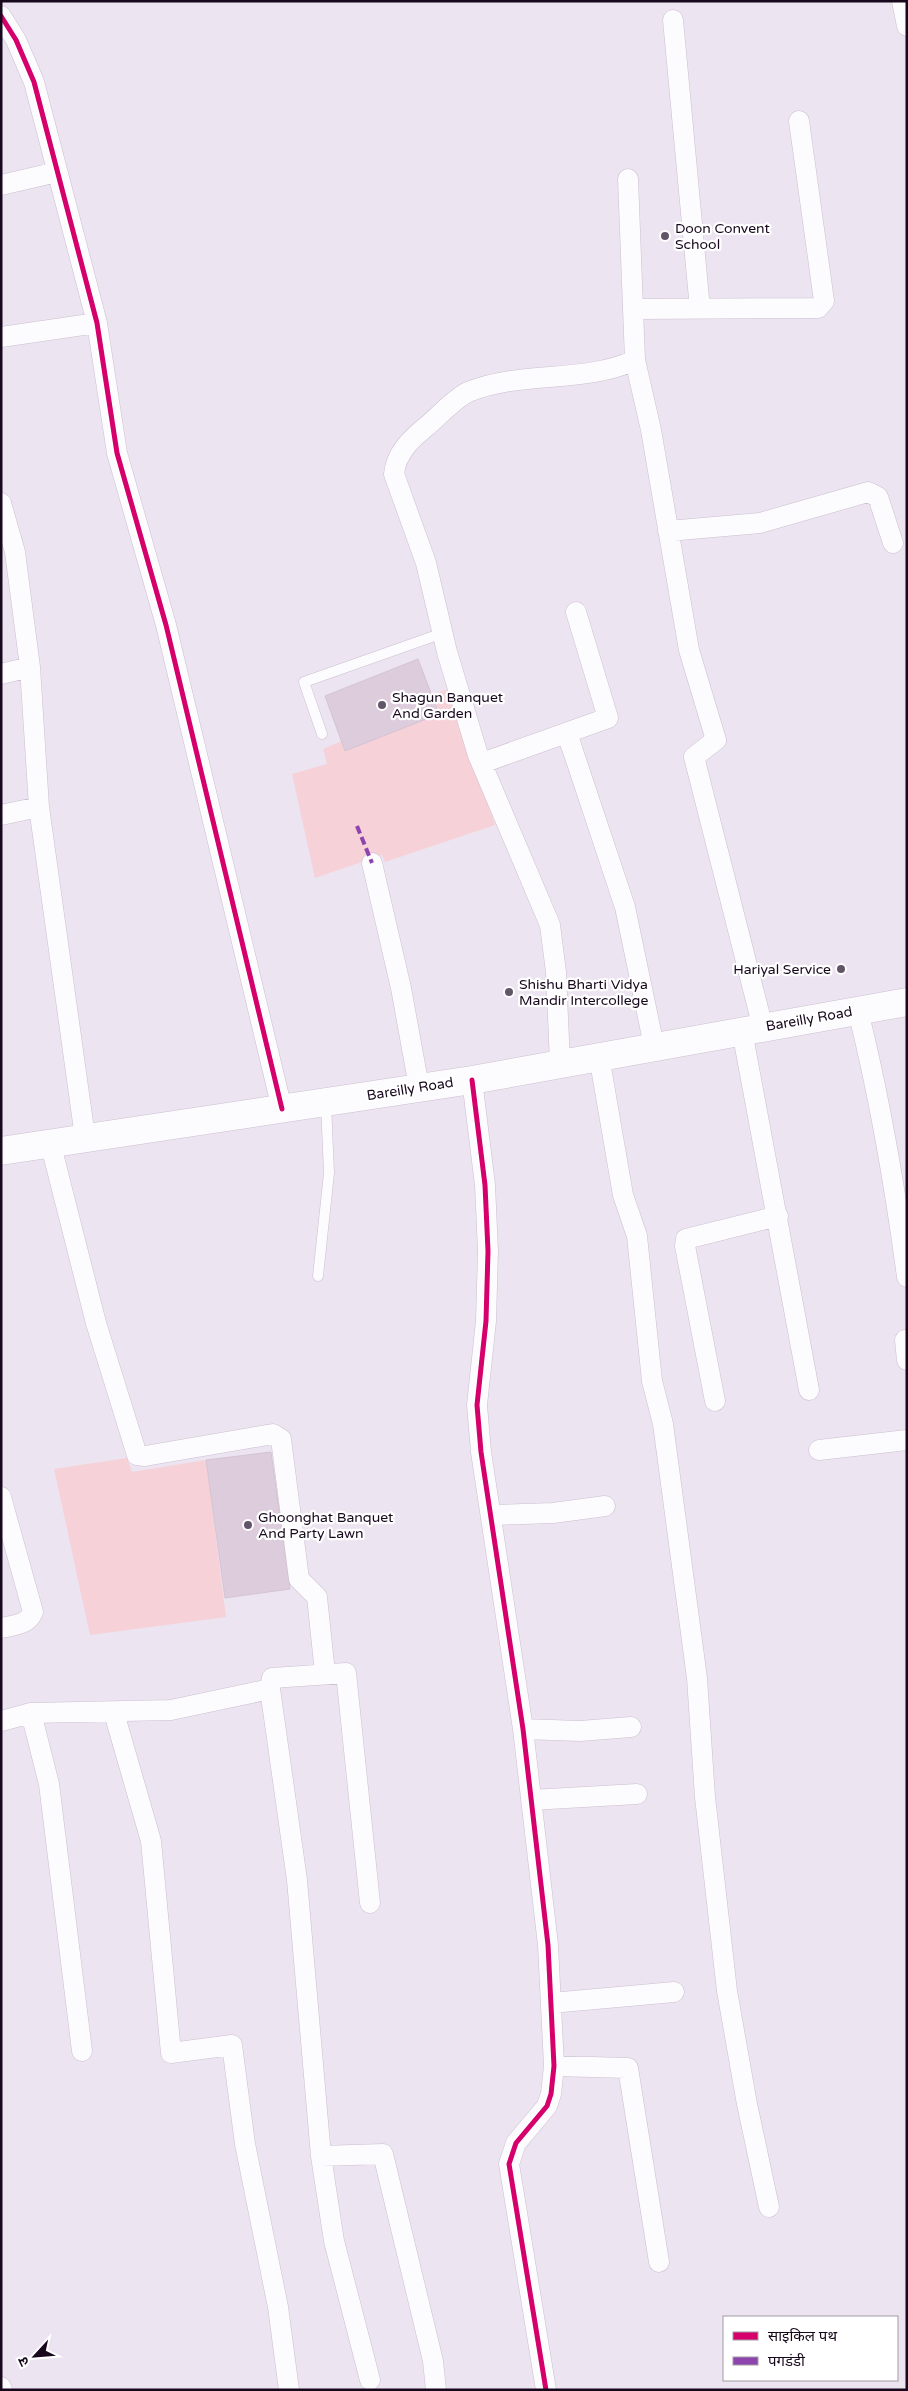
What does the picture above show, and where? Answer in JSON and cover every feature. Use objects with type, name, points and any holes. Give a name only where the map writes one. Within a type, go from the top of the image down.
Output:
[{"type":"highway","name":"Bareilly Road","points":[[1,1151],[50,1142],[472,1080],[907,1002]]},
{"type":"street","points":[[902,1],[907,26]]},
{"type":"street","points":[[1,16],[16,40],[34,82],[97,323],[117,453],[166,625],[282,1109]]},
{"type":"street","points":[[673,20],[700,309]]},
{"type":"street","points":[[634,309],[818,308],[822,306],[824,301],[799,121]]},
{"type":"street","points":[[1,185],[57,172]]},
{"type":"street","points":[[628,179],[635,360],[651,430],[689,650],[716,740],[694,758],[753,1030],[778,1216],[809,1390]]},
{"type":"street","points":[[1,337],[97,323]]},
{"type":"street","points":[[560,1063],[556,972],[550,925],[482,763],[443,632],[426,564],[394,474],[395,462],[400,453],[418,433],[467,393],[495,384],[617,369],[635,360]]},
{"type":"street","points":[[668,530],[760,523],[868,492],[878,498],[893,543]]},
{"type":"street","points":[[1,503],[15,552],[30,667],[39,806],[84,1137]]},
{"type":"street","points":[[482,763],[608,718],[576,612]]},
{"type":"street","points":[[1,674],[30,667]]},
{"type":"street","points":[[566,733],[625,907],[654,1046]]},
{"type":"street","points":[[1,815],[39,806]]},
{"type":"street","points":[[372,863],[401,988],[419,1087]]},
{"type":"street","points":[[858,1011],[877,1087],[896,1194],[907,1277]]},
{"type":"street","points":[[599,1056],[623,1195],[637,1236],[652,1381],[663,1424],[697,1678],[705,1797],[727,1991],[747,2104],[769,2207]]},
{"type":"street","points":[[472,1080],[484,1184],[488,1251],[486,1321],[477,1405],[480,1452],[523,1729],[548,1945],[554,2066],[551,2094],[547,2106],[516,2143],[510,2164],[546,2390]]},
{"type":"street","points":[[50,1142],[96,1323],[137,1455],[145,1456],[274,1434],[281,1439],[299,1579],[317,1597],[326,1673]]},
{"type":"street","points":[[715,1402],[685,1246],[686,1239],[778,1216]]},
{"type":"street","points":[[819,1450],[907,1440]]},
{"type":"street","points":[[1,1496],[4,1518],[33,1612],[30,1619],[26,1622],[1,1628]]},
{"type":"street","points":[[491,1515],[553,1513],[605,1506]]},
{"type":"street","points":[[370,1903],[348,1677],[346,1673],[342,1672],[272,1678],[270,1689],[297,1880],[321,2156],[334,2241],[370,2380]]},
{"type":"street","points":[[1,1721],[32,1713],[114,1713],[171,1710],[270,1689]]},
{"type":"street","points":[[32,1713],[48,1784],[82,2051]]},
{"type":"street","points":[[114,1713],[151,1841],[171,2054],[232,2045],[244,2144],[278,2307],[289,2390]]},
{"type":"street","points":[[523,1729],[580,1731],[631,1727]]},
{"type":"street","points":[[531,1800],[636,1794]]},
{"type":"street","points":[[551,2003],[674,1992]]},
{"type":"street","points":[[554,2066],[628,2068],[659,2262]]},
{"type":"street","points":[[321,2156],[383,2154],[432,2361],[436,2390]]},
{"type":"lane","points":[[322,734],[304,682],[443,632]]},
{"type":"lane","points":[[318,1276],[329,1173],[326,1102]]},
{"type":"shaded area","points":[[449,689],[495,825],[385,862],[382,855],[315,878],[292,774],[327,764],[323,749],[342,741],[345,750],[439,713],[432,694]]},
{"type":"shaded area","points":[[127,1458],[132,1472],[206,1460],[226,1617],[90,1635],[54,1469]]},
{"type":"building","name":"Shagun Banquet And Garden","points":[[418,659],[439,714],[345,751],[325,696]]},
{"type":"building","name":"Ghoonghat Banquet And Party Lawn","points":[[271,1452],[290,1589],[225,1598],[206,1460]]},
{"type":"marked path","points":[[357,826],[372,863]]},
{"type":"cycle path","points":[[1,16],[16,40],[34,82],[97,323],[117,453],[166,625],[282,1109]]},
{"type":"cycle path","points":[[472,1080],[485,1185],[488,1251],[486,1321],[477,1405],[481,1452],[523,1729],[548,1945],[554,2066],[551,2094],[547,2106],[516,2143],[509,2164],[546,2390]]},
{"type":"place","name":"Doon Convent School","points":[[665,236]]},
{"type":"place","name":"Shagun Banquet And Garden","points":[[382,705]]},
{"type":"place","name":"Hariyal Service","points":[[841,969]]},
{"type":"place","name":"Shishu Bharti Vidya Mandir Intercollege","points":[[509,992]]},
{"type":"place","name":"Ghoonghat Banquet And Party Lawn","points":[[248,1525]]}]
